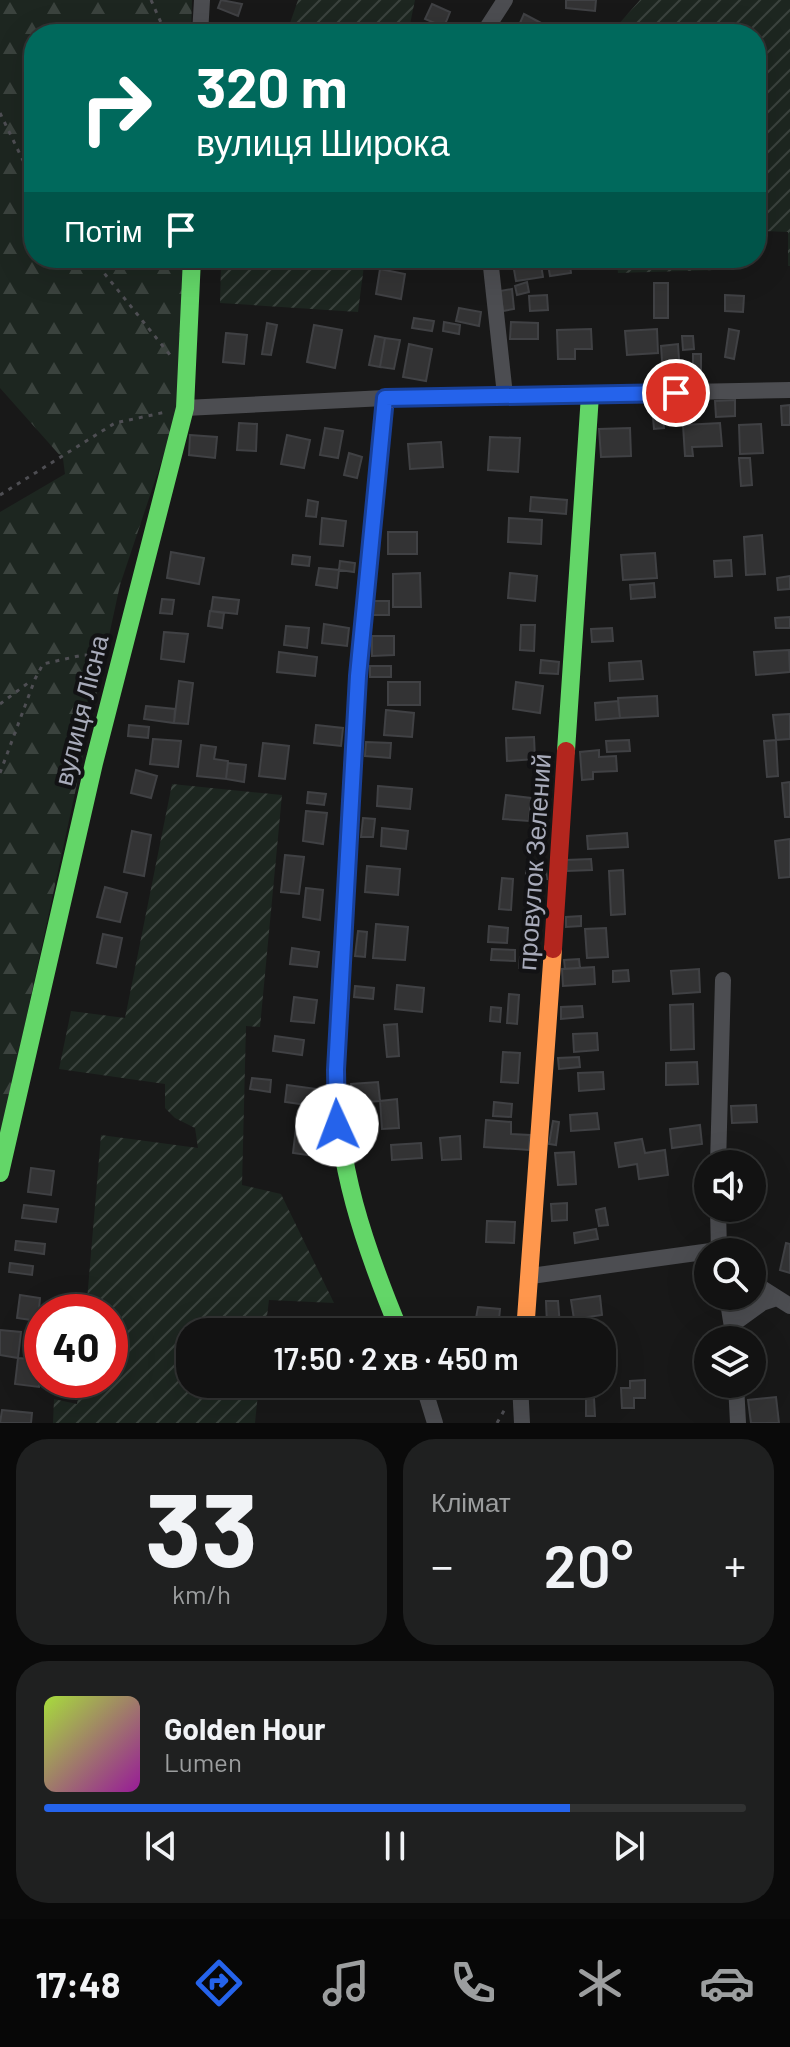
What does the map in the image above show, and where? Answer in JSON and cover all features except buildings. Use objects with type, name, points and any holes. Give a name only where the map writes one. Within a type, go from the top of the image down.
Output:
[{"type":"street","points":[[201,24],[202,0]]},
{"type":"street","points":[[489,24],[505,0]]},
{"type":"street","name":"вулиця Лісна","points":[[0,1173],[120,657],[185,408],[192,268]]},
{"type":"street","points":[[491,268],[505,395]]},
{"type":"street","points":[[185,408],[385,398],[790,390]]},
{"type":"street","name":"провулок Зелений","points":[[526,1318],[590,395]]},
{"type":"street","points":[[385,398],[358,676],[336,1070],[337,1125],[348,1174],[374,1272],[394,1318]]},
{"type":"street","points":[[718,1150],[723,980]]},
{"type":"street","points":[[531,1276],[694,1254]]},
{"type":"street","points":[[766,1291],[784,1302]]},
{"type":"street","points":[[737,1326],[746,1313],[784,1302]]},
{"type":"street","points":[[427,1398],[435,1423]]},
{"type":"street","points":[[521,1398],[522,1423]]},
{"type":"street","points":[[737,1398],[738,1423]]},
{"type":"path","points":[[151,0],[162,24]]},
{"type":"path","points":[[0,113],[24,162]]},
{"type":"path","points":[[100,268],[170,355]]},
{"type":"path","points":[[0,495],[115,423],[185,408]]},
{"type":"path","points":[[0,773],[43,664],[83,655],[120,657]]},
{"type":"path","points":[[0,704],[35,679]]},
{"type":"green space","points":[[0,0],[192,0],[191,24],[24,24],[24,268],[184,268],[180,406],[120,585],[0,1139],[0,512],[65,474],[63,459],[0,388]]},
{"type":"green space","points":[[298,0],[415,0],[410,24],[290,24]]},
{"type":"green space","points":[[640,0],[790,0],[790,266],[788,232],[766,231],[766,24],[619,24]]},
{"type":"green space","points":[[221,268],[364,268],[358,312],[220,303]]},
{"type":"green space","points":[[617,268],[717,268],[717,270],[618,273]]},
{"type":"green space","points":[[172,784],[282,795],[260,1027],[246,1026],[242,1185],[281,1194],[334,1303],[269,1300],[267,1318],[176,1318],[176,1398],[258,1398],[255,1423],[53,1423],[54,1399],[77,1404],[78,1398],[128,1398],[128,1294],[88,1294],[101,1135],[198,1148],[195,1128],[175,1118],[165,1108],[165,1084],[59,1069],[71,1011],[125,1018]]},
{"type":"traffic: fast","points":[[0,1173],[94,763],[185,408],[192,268]]},
{"type":"traffic: fast","points":[[566,751],[590,395]]},
{"type":"traffic: fast","points":[[354,743],[336,1070],[337,1104],[354,1204],[394,1318]]},
{"type":"traffic: slow","points":[[354,743],[385,398]]},
{"type":"traffic: slow","points":[[526,1318],[553,949]]},
{"type":"traffic: jam","points":[[553,949],[566,751]]},
{"type":"route","points":[[337,1125],[336,1070],[358,676],[385,398],[676,393]]}]
